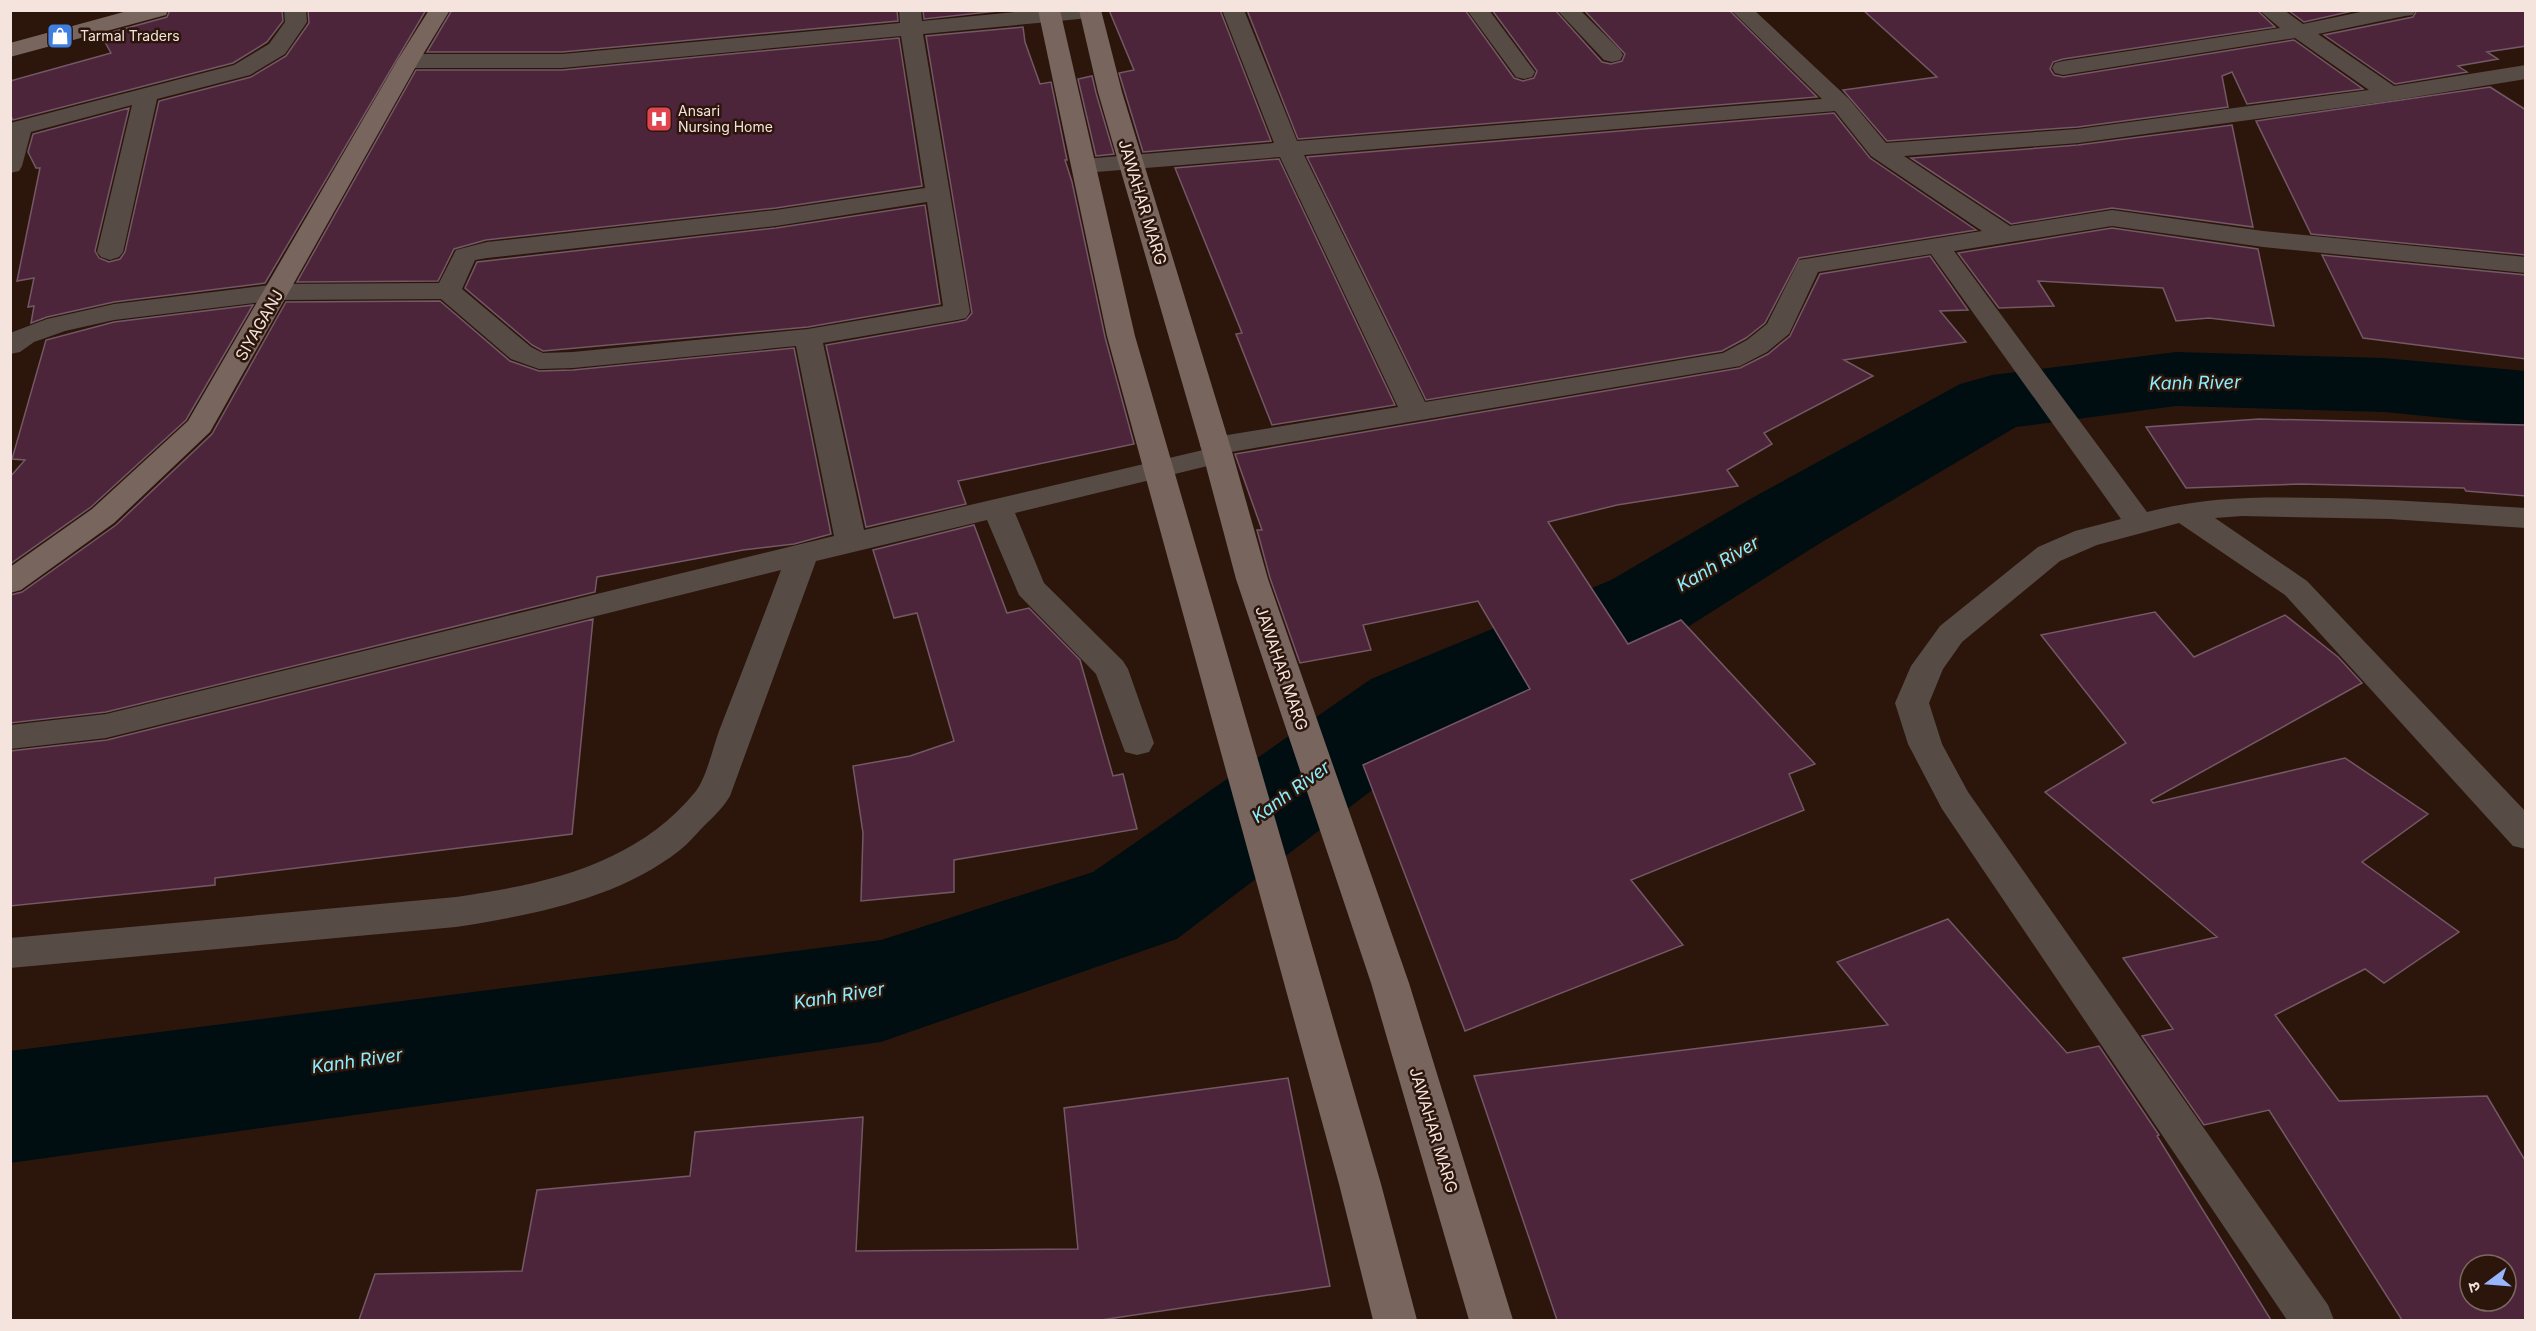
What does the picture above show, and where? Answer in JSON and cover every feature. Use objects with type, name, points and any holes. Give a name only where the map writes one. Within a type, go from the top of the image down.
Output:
[{"type":"main road","points":[[10,50],[158,10]]},
{"type":"main road","name":"SIYAGANJ","points":[[10,583],[103,516],[200,426],[408,61],[440,10]]},
{"type":"main road","name":"JAWAHAR MARG","points":[[1090,11],[1110,92],[1217,451],[1251,579],[1390,982],[1491,1320]]},
{"type":"main road","points":[[1050,13],[1122,336],[1360,1184],[1395,1320]]},
{"type":"street","points":[[10,166],[15,129],[242,70],[277,49],[296,22],[295,10]]},
{"type":"street","points":[[1233,10],[1288,148],[1416,414]]},
{"type":"street","points":[[1477,10],[1524,72]]},
{"type":"street","points":[[1566,10],[1612,55]]},
{"type":"street","points":[[1741,10],[1841,104],[1880,152],[2004,234]]},
{"type":"street","points":[[2269,10],[2390,94]]},
{"type":"street","points":[[2063,68],[2301,31],[2405,10]]},
{"type":"street","points":[[408,61],[562,61],[910,19],[1090,11]]},
{"type":"street","points":[[10,346],[24,336],[57,325],[114,312],[278,292],[448,291],[521,353],[539,361],[573,360],[808,338],[957,312],[910,19]]},
{"type":"street","points":[[1880,152],[2078,136],[2390,94],[2526,72]]},
{"type":"street","points":[[110,252],[146,95]]},
{"type":"street","points":[[1084,166],[1841,104]]},
{"type":"street","points":[[448,291],[465,255],[487,250],[776,218],[938,193]]},
{"type":"street","points":[[10,737],[106,726],[803,554],[1159,469],[1217,451],[1730,360],[1757,346],[1779,328],[1808,266],[2112,218],[2263,239],[2526,265]]},
{"type":"street","points":[[1938,246],[2005,335],[2079,442],[2140,524]]},
{"type":"street","points":[[808,338],[851,543]]},
{"type":"street","points":[[2312,1320],[1954,800],[1925,744],[1912,703],[1928,666],[1951,634],[2049,554],[2086,538],[2184,512],[2241,506],[2312,506],[2526,518]]},
{"type":"street","points":[[998,508],[1030,588],[1111,669],[1137,743]]},
{"type":"street","points":[[2184,512],[2296,588],[2526,836]]},
{"type":"street","points":[[10,953],[456,912],[520,902],[571,888],[628,866],[668,840],[712,796],[803,554]]},
{"type":"building","points":[[170,10],[282,10],[283,21],[267,42],[233,63],[13,120],[10,115],[10,81],[111,53],[101,35],[167,17]]},
{"type":"building","points":[[308,10],[426,10],[265,283],[114,302],[47,317],[31,323],[34,306],[28,307],[34,278],[17,281],[40,168],[36,168],[28,152],[33,134],[129,108],[95,251],[99,258],[109,262],[120,259],[125,252],[159,101],[251,77],[286,56],[309,23]]},
{"type":"building","points":[[452,10],[897,10],[898,21],[562,52],[427,52]]},
{"type":"building","points":[[923,10],[1007,10],[924,19]]},
{"type":"building","points":[[1109,10],[1220,10],[1271,141],[1143,152],[1119,73],[1134,70]]},
{"type":"building","points":[[1247,10],[1465,10],[1514,78],[1523,81],[1534,78],[1537,71],[1492,10],[1555,10],[1602,62],[1611,64],[1622,61],[1625,54],[1584,10],[1729,10],[1817,97],[1298,139]]},
{"type":"building","points":[[1863,10],[2257,10],[2275,27],[2063,59],[2053,62],[2050,69],[2054,75],[2063,77],[2294,40],[2363,89],[2247,104],[2232,72],[2222,76],[2228,107],[2078,127],[1887,141],[1843,90],[1937,77]]},
{"type":"building","points":[[2288,10],[2357,10],[2304,22]]},
{"type":"building","points":[[2417,10],[2526,10],[2526,46],[2487,52],[2498,59],[2458,66],[2467,72],[2395,84],[2324,35],[2413,17]]},
{"type":"building","points":[[1023,27],[1025,42],[1040,84],[1051,82],[1067,160],[1065,160],[1072,182],[1105,337],[1134,444],[958,481],[966,504],[866,527],[826,345],[957,322],[966,320],[972,313],[926,36]]},
{"type":"building","points":[[899,38],[922,186],[776,208],[486,240],[454,249],[438,281],[297,282],[416,70],[562,70]]},
{"type":"building","points":[[1092,76],[1114,154],[1096,156],[1078,79]]},
{"type":"building","points":[[2490,87],[2526,110],[2526,255],[2311,234],[2256,121]]},
{"type":"building","points":[[1834,113],[1870,158],[1976,230],[1799,258],[1765,323],[1746,338],[1722,351],[1426,400],[1307,157]]},
{"type":"building","points":[[2232,125],[2253,227],[2112,208],[2011,224],[1911,158],[2078,145]]},
{"type":"building","points":[[1279,159],[1395,405],[1272,425],[1236,334],[1242,333],[1175,168]]},
{"type":"building","points":[[925,205],[940,304],[808,327],[543,351],[532,345],[465,288],[477,262],[776,228]]},
{"type":"building","points":[[2112,228],[2258,249],[2274,326],[2209,318],[2176,321],[2163,288],[2038,281],[2054,306],[1999,308],[1958,253]]},
{"type":"building","points":[[2322,255],[2526,275],[2526,359],[2363,338]]},
{"type":"building","points":[[1930,256],[1968,310],[1940,311],[1966,342],[1844,360],[1873,376],[1764,433],[1772,444],[1727,470],[1738,486],[1617,505],[1548,522],[1628,644],[1681,620],[1815,764],[1789,774],[1804,810],[1631,880],[1683,945],[1465,1031],[1363,765],[1530,689],[1478,601],[1363,625],[1371,650],[1300,663],[1270,578],[1257,530],[1262,530],[1235,454],[1740,368],[1768,354],[1790,336],[1820,274]]},
{"type":"building","points":[[440,301],[510,361],[539,371],[573,370],[794,348],[831,534],[794,544],[743,550],[597,577],[595,592],[106,712],[10,723],[10,595],[22,592],[116,525],[212,434],[286,302]]},
{"type":"building","points":[[253,305],[186,420],[91,507],[10,564],[10,477],[25,460],[12,459],[46,340],[114,322]]},
{"type":"building","points":[[2259,419],[2526,425],[2526,496],[2466,491],[2464,488],[2301,484],[2186,488],[2146,427]]},
{"type":"building","points":[[974,525],[1007,613],[1029,608],[1080,660],[1113,776],[1123,774],[1137,829],[954,860],[954,892],[861,901],[863,833],[853,766],[910,756],[954,741],[917,613],[894,618],[873,550]]},
{"type":"building","points":[[2155,612],[2194,657],[2285,615],[2338,657],[2362,683],[2151,800],[2153,803],[2345,758],[2428,814],[2362,862],[2459,932],[2384,983],[2365,969],[2275,1015],[2339,1101],[2487,1096],[2526,1162],[2526,1320],[2402,1320],[2269,1110],[2204,1125],[2142,1036],[2173,1029],[2123,958],[2217,937],[2045,792],[2126,743],[2041,635]]},
{"type":"building","points":[[593,619],[572,834],[215,878],[215,885],[10,906],[10,751],[107,740]]},
{"type":"building","points":[[1948,919],[2067,1053],[2099,1046],[2159,1135],[2157,1136],[2271,1320],[1557,1320],[1474,1076],[1888,1025],[1837,962]]},
{"type":"building","points":[[1288,1078],[1330,1286],[1101,1320],[359,1320],[375,1274],[522,1271],[537,1190],[690,1176],[695,1132],[863,1117],[856,1251],[1078,1249],[1064,1108]]},
{"type":"waterway","name":"Kanh River","points":[[10,1107],[881,991],[1135,906],[1409,706],[1647,605],[1787,520],[1992,403],[2176,379],[2384,385],[2526,399]]},
{"type":"place","name":"Tarmal Traders","points":[[60,36]]},
{"type":"place","name":"Ansari Nursing Home","points":[[659,119]]}]
